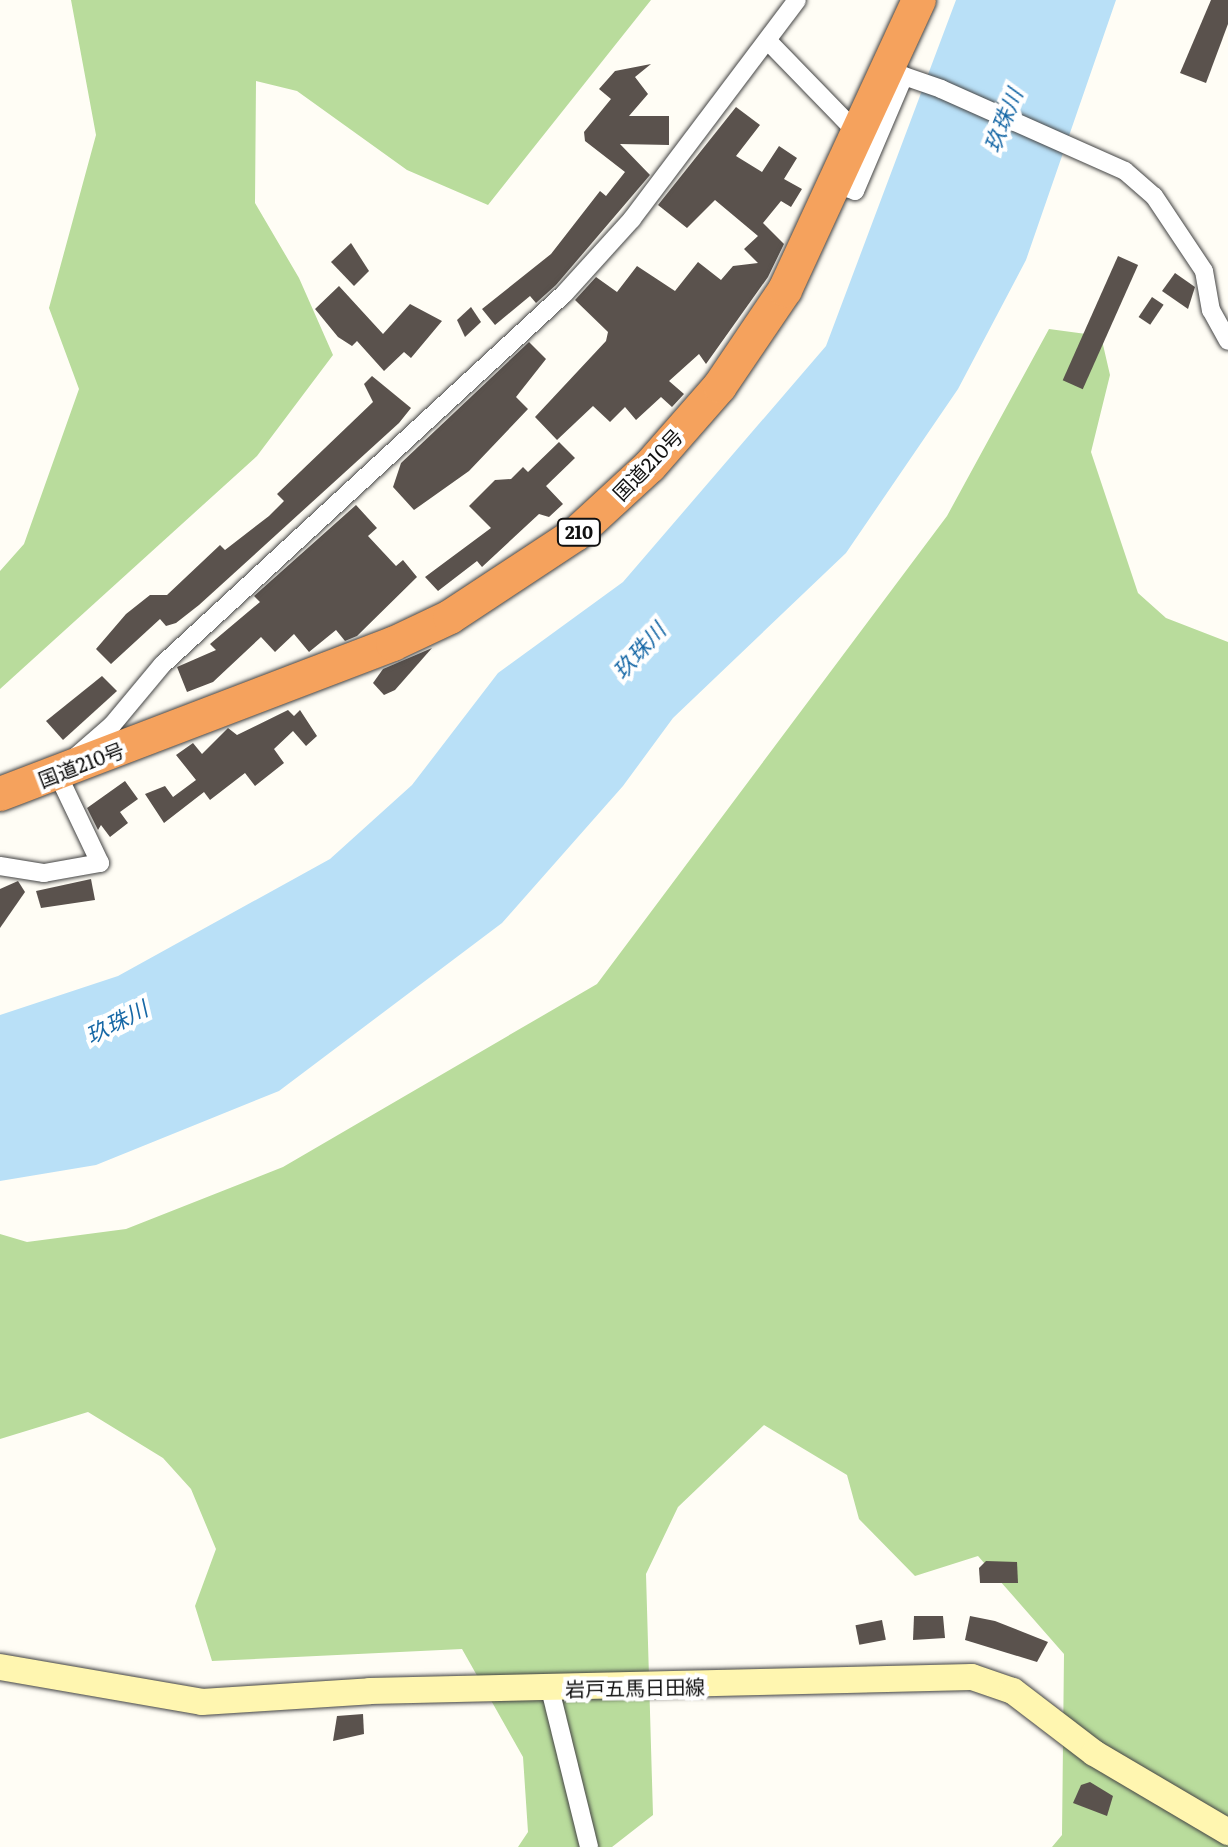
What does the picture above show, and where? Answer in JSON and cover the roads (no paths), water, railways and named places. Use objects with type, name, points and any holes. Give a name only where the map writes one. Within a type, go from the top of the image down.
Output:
[{"type":"highway","name":"国道210号","points":[[0,794],[393,644],[463,609],[576,534],[650,466],[720,386],[785,290],[838,185],[919,0]]},
{"type":"main road","name":"岩戸五馬日田線","points":[[0,1667],[202,1702],[972,1677],[1013,1691],[1094,1753],[1228,1832]]},
{"type":"street","points":[[0,866],[44,873],[100,863],[96,842],[57,773],[112,725],[162,665],[565,293],[632,219],[797,0]]},
{"type":"street","points":[[768,41],[859,135]]},
{"type":"street","points":[[838,185],[855,191],[904,76],[941,89],[1125,171],[1154,196],[1204,271],[1211,310],[1228,341]]},
{"type":"street","points":[[550,1689],[589,1847]]},
{"type":"water","name":"玖珠川","points":[[956,0],[1116,0],[1026,260],[958,389],[846,553],[673,718],[623,786],[502,923],[279,1091],[96,1165],[0,1181],[0,1015],[118,976],[330,859],[412,785],[498,673],[623,582],[826,346]]}]
